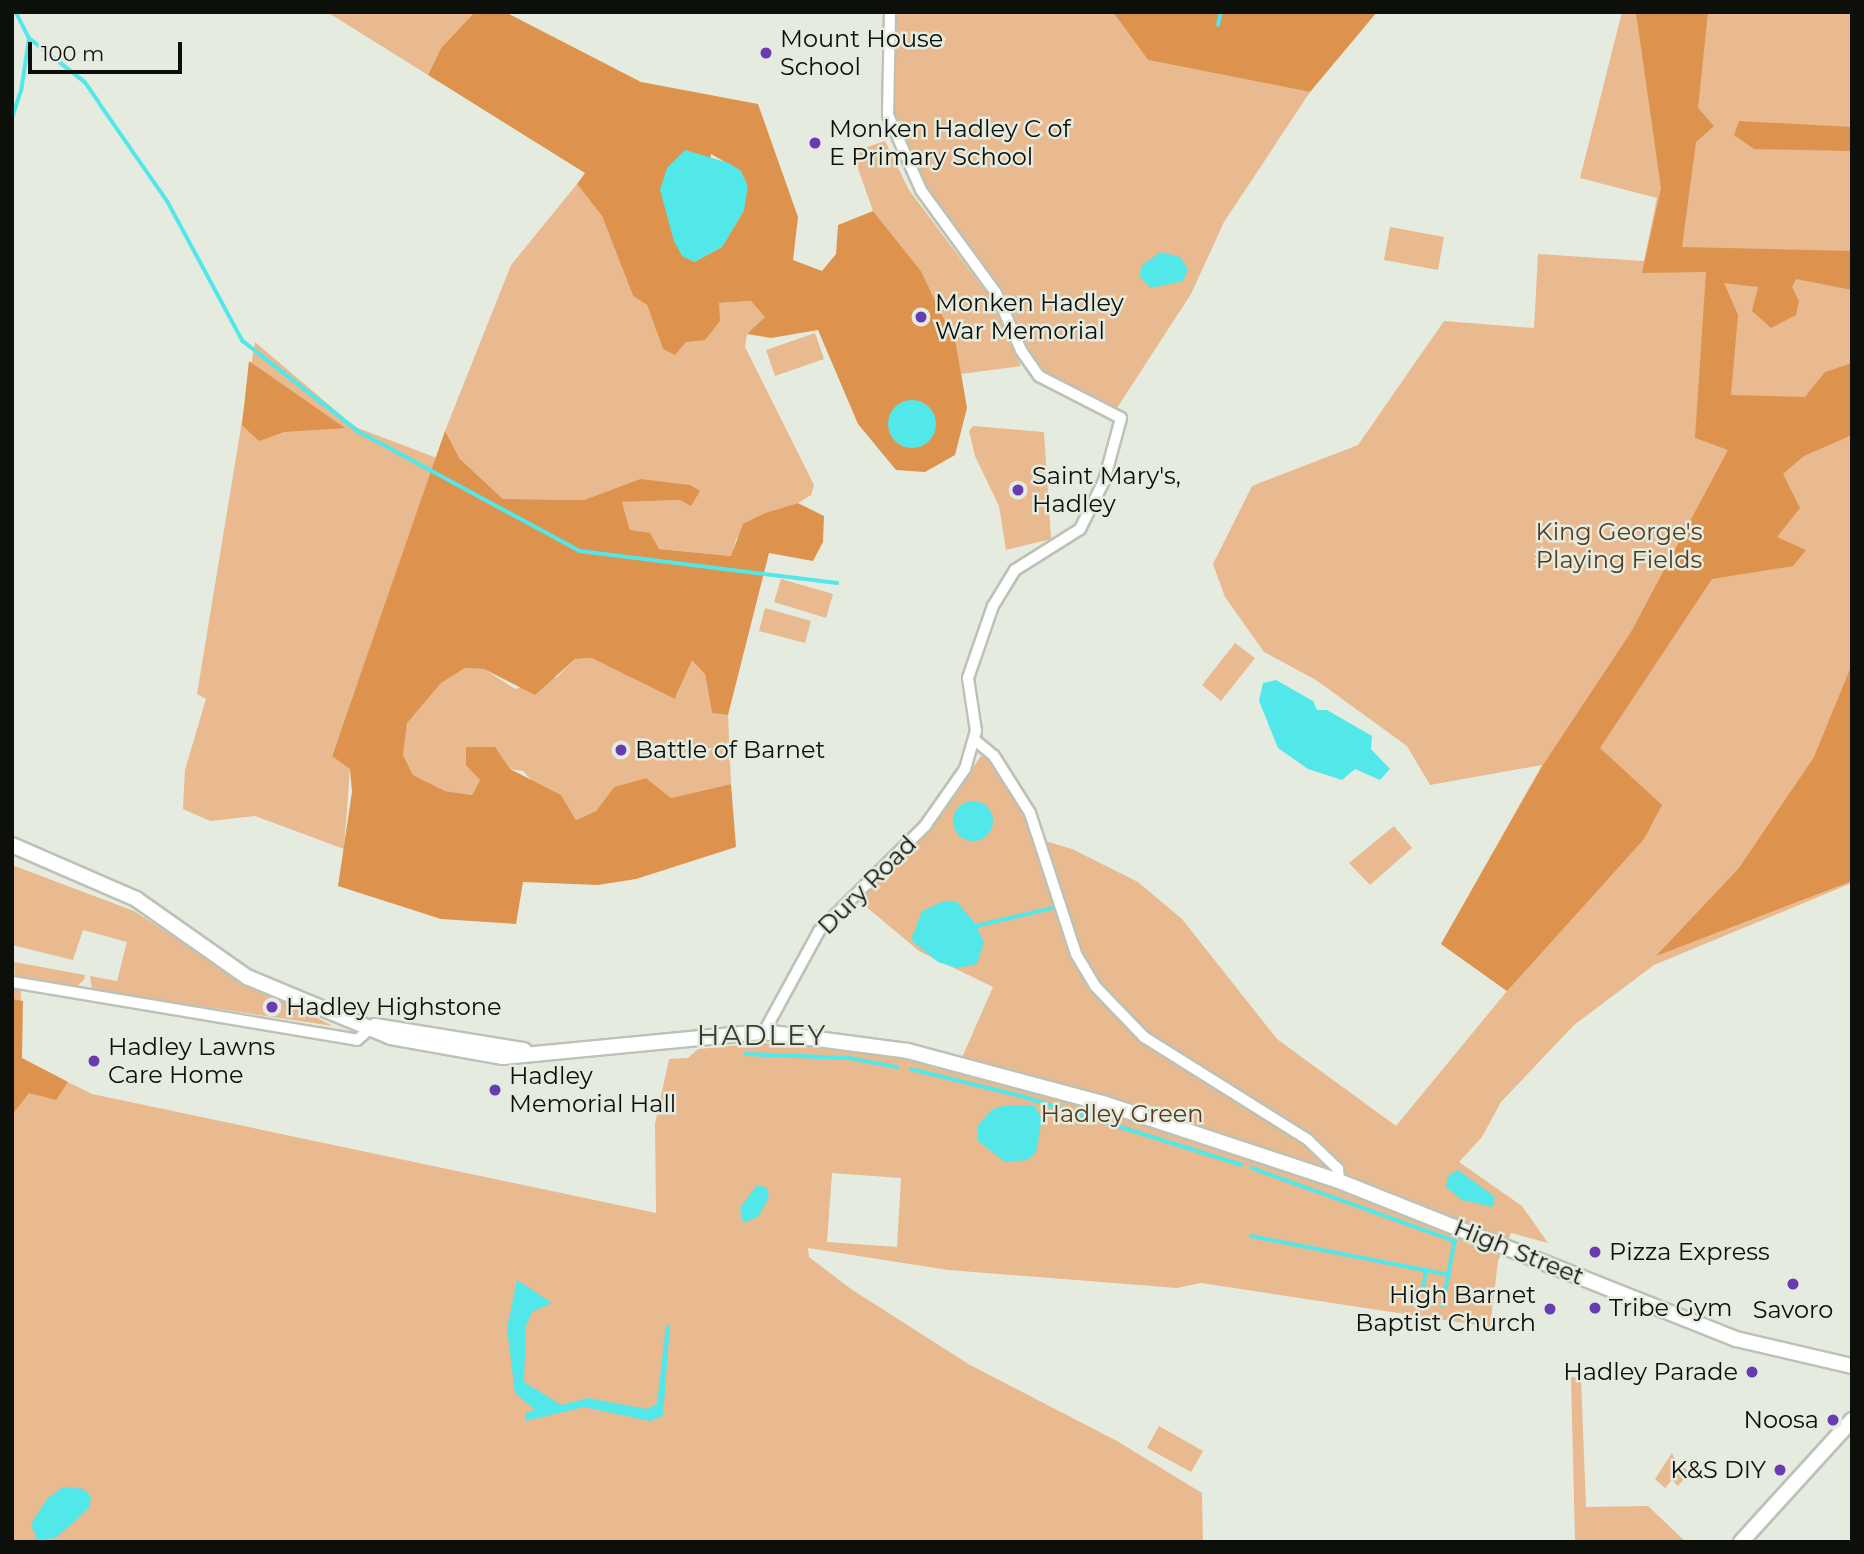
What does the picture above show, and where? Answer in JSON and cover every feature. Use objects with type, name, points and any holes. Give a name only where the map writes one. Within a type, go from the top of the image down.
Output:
[{"type":"main road","points":[[12,845],[136,899],[247,977],[373,1026],[391,1037],[454,1052],[503,1057],[536,1052],[632,1048],[764,1032],[884,1046],[1012,1077],[1339,1181]]},
{"type":"main road","name":"High Street","points":[[1339,1181],[1736,1339],[1852,1366]]},
{"type":"main road","points":[[1741,1542],[1852,1420]]},
{"type":"street","points":[[890,12],[888,115],[921,190],[996,293],[1032,369],[1064,393],[1121,418],[1104,481],[1080,529],[1015,570],[993,606],[968,678],[976,741],[1013,784],[1039,836],[1076,954],[1117,1013],[1173,1056],[1308,1140],[1338,1169],[1339,1181]]},
{"type":"street","name":"Dury Road","points":[[764,1032],[814,938],[925,826],[965,769],[976,741]]},
{"type":"street","points":[[12,982],[358,1040],[373,1026]]},
{"type":"street","points":[[333,1034],[341,1015]]},
{"type":"green space","points":[[327,12],[475,12],[441,48],[428,75]]},
{"type":"green space","points":[[894,12],[1113,12],[1148,60],[1310,92],[1224,222],[1191,294],[1117,408],[1074,392],[1040,370],[998,287],[927,192],[892,108]]},
{"type":"green space","points":[[1622,12],[1852,12],[1852,883],[1654,965],[1574,1025],[1501,1102],[1482,1137],[1459,1162],[1522,1206],[1548,1243],[1511,1233],[1498,1261],[1490,1327],[1201,1283],[1177,1288],[948,1270],[808,1248],[809,1257],[851,1289],[970,1365],[1117,1441],[1202,1493],[1203,1542],[12,1542],[12,987],[21,988],[20,1058],[92,1094],[656,1213],[655,1124],[669,1059],[688,1058],[698,1049],[761,1043],[832,1046],[957,1069],[993,987],[919,951],[858,900],[936,820],[981,756],[992,760],[1035,838],[1072,849],[1138,882],[1182,919],[1277,1039],[1396,1126],[1507,991],[1441,944],[1542,765],[1430,785],[1407,746],[1316,680],[1264,652],[1225,597],[1213,564],[1252,486],[1358,445],[1444,321],[1534,328],[1538,254],[1644,261],[1657,198],[1580,178]],"holes":[[[832,1173],[901,1178],[897,1247],[827,1242]]]},
{"type":"green space","points":[[885,141],[909,190],[988,295],[1021,366],[961,374],[956,344],[921,271],[873,211],[855,160],[861,149]]},
{"type":"green space","points":[[577,184],[602,216],[633,296],[647,305],[663,349],[718,303],[752,301],[766,317],[747,334],[745,347],[814,485],[811,495],[798,503],[765,513],[736,539],[732,556],[659,549],[630,530],[622,502],[680,500],[640,479],[584,500],[503,499],[460,459],[445,431],[511,265]]},
{"type":"green space","points":[[1390,227],[1444,237],[1438,270],[1384,260]]},
{"type":"green space","points":[[815,333],[824,359],[775,376],[766,350]]},
{"type":"green space","points":[[255,342],[355,427],[437,458],[332,755],[350,769],[344,849],[255,816],[210,821],[183,809],[185,770],[206,699],[197,694]]},
{"type":"green space","points":[[973,426],[1044,432],[1051,539],[1006,550],[999,506],[975,456],[969,431]]},
{"type":"green space","points":[[781,579],[833,594],[826,618],[774,602]]},
{"type":"green space","points":[[765,608],[811,621],[805,643],[759,631]]},
{"type":"green space","points":[[1235,643],[1255,658],[1221,701],[1202,685]]},
{"type":"green space","points":[[592,658],[676,698],[692,659],[705,673],[712,713],[728,715],[731,784],[671,798],[646,778],[614,787],[596,811],[576,820],[561,795],[540,789],[523,771],[510,769],[480,780],[472,795],[445,791],[413,775],[403,755],[407,722],[441,682],[465,668],[484,669],[515,689],[557,677],[575,659]]},
{"type":"green space","points":[[1394,826],[1412,848],[1370,885],[1349,863]]},
{"type":"green space","points":[[12,865],[134,911],[233,976],[333,1026],[92,990],[90,976],[117,981],[127,942],[83,930],[73,960],[12,945]]},
{"type":"green space","points":[[14,962],[85,975],[84,980],[75,988],[15,978]]},
{"type":"green space","points":[[1571,1377],[1581,1378],[1586,1507],[1648,1506],[1686,1542],[1575,1540]]},
{"type":"green space","points":[[1159,1426],[1203,1451],[1191,1472],[1147,1448]]},
{"type":"green space","points":[[1672,1453],[1677,1465],[1691,1471],[1678,1486],[1672,1480],[1665,1488],[1655,1479]]},
{"type":"shaded area","points":[[475,12],[505,12],[641,82],[758,104],[798,217],[793,260],[822,271],[836,254],[838,225],[873,211],[921,271],[956,344],[967,408],[955,455],[925,472],[896,470],[858,424],[818,330],[771,338],[747,334],[765,317],[751,301],[719,303],[720,321],[705,340],[686,342],[675,355],[663,349],[647,305],[633,296],[602,216],[577,184],[585,173],[428,75],[441,48]],"holes":[[[711,154],[741,171],[744,210],[722,247],[694,262]]]},
{"type":"shaded area","points":[[1113,12],[1377,12],[1310,92],[1148,60]]},
{"type":"shaded area","points":[[1636,12],[1708,12],[1698,108],[1714,126],[1696,142],[1682,247],[1852,251],[1852,290],[1796,279],[1792,287],[1799,301],[1796,315],[1771,328],[1752,311],[1758,287],[1724,283],[1738,315],[1731,395],[1805,397],[1825,372],[1852,363],[1852,435],[1804,456],[1783,474],[1800,508],[1777,537],[1806,550],[1793,566],[1712,579],[1600,748],[1662,805],[1644,839],[1507,991],[1441,944],[1543,765],[1631,632],[1728,450],[1695,438],[1706,272],[1642,273],[1661,188]]},
{"type":"shaded area","points":[[1739,121],[1852,127],[1852,151],[1754,149],[1734,135]]},
{"type":"shaded area","points":[[249,361],[345,428],[284,432],[259,441],[242,425]]},
{"type":"shaded area","points":[[445,431],[460,459],[503,499],[584,500],[640,479],[690,485],[700,491],[691,506],[680,500],[622,502],[630,530],[650,533],[659,549],[731,556],[743,524],[765,513],[798,503],[824,516],[823,542],[813,561],[769,553],[728,715],[712,713],[705,674],[692,660],[675,699],[592,658],[575,659],[535,695],[484,669],[465,668],[441,683],[407,723],[403,755],[413,775],[445,791],[472,795],[480,780],[466,765],[466,747],[495,747],[510,769],[561,795],[576,820],[596,811],[614,787],[646,778],[671,798],[731,784],[736,847],[636,879],[598,885],[523,882],[516,924],[441,919],[338,886],[352,792],[350,769],[332,756]]},
{"type":"shaded area","points":[[1852,664],[1852,881],[1656,956],[1739,868],[1814,757]]},
{"type":"shaded area","points":[[12,999],[23,1001],[22,1058],[68,1082],[56,1100],[29,1093],[12,1115]]},
{"type":"water","points":[[685,150],[729,163],[741,171],[748,186],[744,210],[722,247],[694,262],[682,256],[674,241],[660,190],[667,168]]},
{"type":"water","points":[[1161,252],[1180,257],[1188,269],[1183,281],[1151,288],[1140,277],[1141,266]]},
{"type":"water","points":[[912,400],[929,407],[936,424],[929,441],[912,448],[895,441],[888,424],[895,407]]},
{"type":"water","points":[[1276,680],[1313,701],[1317,710],[1327,710],[1372,736],[1371,749],[1390,769],[1380,780],[1355,769],[1342,780],[1308,769],[1278,748],[1259,701],[1263,683]]},
{"type":"water","points":[[973,801],[987,807],[993,821],[987,835],[973,841],[959,835],[953,821],[959,807]]},
{"type":"water","points":[[944,901],[957,902],[974,922],[984,942],[977,964],[956,968],[938,962],[911,940],[922,911]]},
{"type":"water","points":[[1008,1105],[1035,1106],[1042,1119],[1036,1153],[1027,1160],[1005,1162],[978,1141],[978,1125],[993,1109]]},
{"type":"water","points":[[1458,1170],[1495,1197],[1493,1207],[1462,1200],[1446,1187],[1448,1176]]},
{"type":"water","points":[[757,1185],[767,1188],[769,1197],[758,1217],[743,1223],[740,1208]]},
{"type":"water","points":[[517,1280],[552,1303],[532,1312],[526,1326],[524,1382],[561,1405],[588,1398],[646,1409],[657,1404],[666,1325],[670,1325],[663,1416],[650,1421],[584,1407],[526,1421],[526,1413],[535,1410],[515,1393],[507,1328]]},
{"type":"water","points":[[63,1487],[84,1489],[91,1497],[89,1508],[56,1538],[37,1540],[31,1524],[47,1499]]},
{"type":"waterway","points":[[16,12],[29,38],[85,82],[99,102]]},
{"type":"waterway","points":[[1218,25],[1221,12]]},
{"type":"waterway","points":[[21,92],[29,39]]},
{"type":"waterway","points":[[12,118],[20,94]]},
{"type":"waterway","points":[[100,104],[168,202],[243,341],[358,431],[580,551],[837,583]]},
{"type":"waterway","points":[[976,926],[1053,908]]},
{"type":"waterway","points":[[746,1054],[849,1058],[897,1067]]},
{"type":"waterway","points":[[911,1069],[1025,1097],[1242,1165]]},
{"type":"waterway","points":[[1252,1168],[1455,1241],[1443,1306]]},
{"type":"waterway","points":[[1251,1236],[1449,1275]]},
{"type":"waterway","points":[[1423,1289],[1426,1270]]},
{"type":"place","name":"Mount House School","points":[[766,53]]},
{"type":"place","name":"Monken Hadley C of E Primary School","points":[[815,143]]},
{"type":"place","name":"Monken Hadley War Memorial","points":[[921,317]]},
{"type":"place","name":"Saint Mary's, Hadley","points":[[1018,490]]},
{"type":"place","name":"Battle of Barnet","points":[[621,750]]},
{"type":"place","name":"Hadley Highstone","points":[[272,1007]]},
{"type":"place","name":"Hadley Lawns Care Home","points":[[94,1061]]},
{"type":"place","name":"Hadley Memorial Hall","points":[[495,1090]]},
{"type":"place","name":"Pizza Express","points":[[1595,1252]]},
{"type":"place","name":"Savoro","points":[[1793,1284]]},
{"type":"place","name":"Tribe Gym","points":[[1595,1308]]},
{"type":"place","name":"High Barnet Baptist Church","points":[[1550,1309]]},
{"type":"place","name":"Hadley Parade","points":[[1752,1372]]},
{"type":"place","name":"Noosa","points":[[1833,1420]]},
{"type":"place","name":"K&S DIY","points":[[1780,1470]]},
{"type":"district","name":"HADLEY","points":[[762,1035]]},
{"type":"park label","name":"King George's Playing Fields","points":[[1619,546]]},
{"type":"park label","name":"Hadley Green","points":[[1122,1114]]}]
